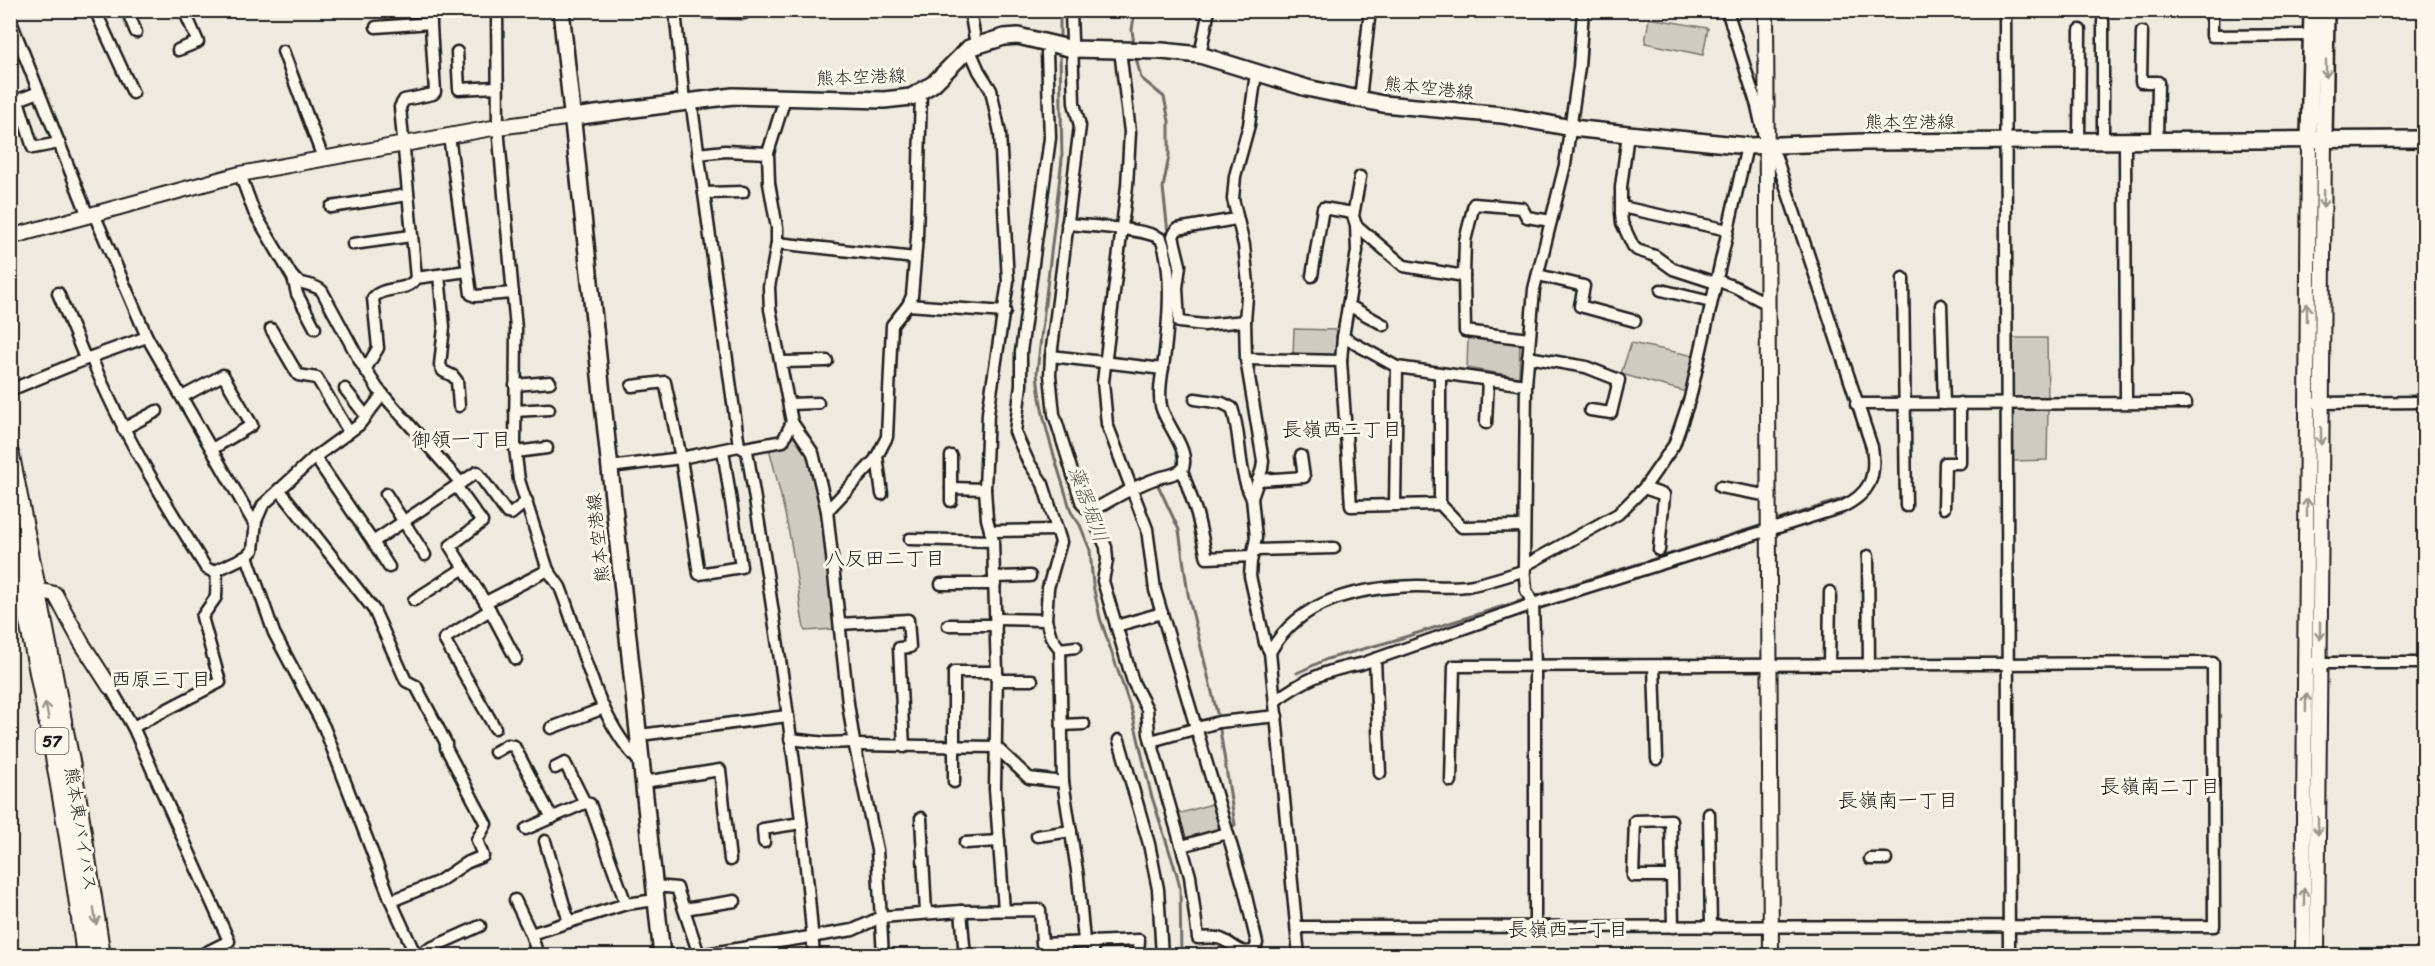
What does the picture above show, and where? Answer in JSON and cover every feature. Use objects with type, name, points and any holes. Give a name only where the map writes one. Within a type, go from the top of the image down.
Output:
[{"type":"highway","name":"熊本東バイパス","points":[[10,456],[75,787],[101,956]]},
{"type":"highway","name":"熊本東バイパス","points":[[10,528],[48,720],[77,884],[86,956]]},
{"type":"main road","name":"熊本空港線","points":[[561,10],[662,956]]},
{"type":"main road","points":[[2312,10],[2316,140]]},
{"type":"main road","points":[[2316,140],[2326,10]]},
{"type":"main road","name":"熊本空港線","points":[[573,117],[687,100],[733,96],[884,100],[911,97],[933,84],[973,46],[1004,37],[1018,36],[1073,49],[1130,50],[1200,56],[1307,88],[1383,104],[1502,115],[1572,128],[1747,146],[1864,142],[2424,139]]},
{"type":"street","points":[[95,10],[133,93]]},
{"type":"street","points":[[127,10],[136,32]]},
{"type":"street","points":[[178,50],[198,42],[184,10]]},
{"type":"street","points":[[416,278],[402,144],[401,104],[404,100],[435,92],[430,10]]},
{"type":"street","points":[[497,10],[496,87],[516,329],[514,386],[519,480],[548,570],[562,593],[604,708],[624,746],[643,764]]},
{"type":"street","points":[[744,10],[744,13],[675,11],[742,447],[747,451],[768,578],[801,823],[814,956]]},
{"type":"street","points":[[970,10],[973,46],[979,71],[991,90],[1000,133],[1008,282],[988,413],[985,489],[995,580],[997,676],[995,789],[1004,910]]},
{"type":"street","points":[[1071,10],[1074,103],[1080,126],[1051,356],[1050,375],[1054,414],[1082,504],[1090,512],[1107,553],[1103,581],[1133,682],[1146,704],[1151,741],[1190,876],[1198,938],[1220,938],[1238,951],[1251,952],[1255,950],[1257,943],[1244,888],[1153,583],[1147,529],[1105,414],[1103,382],[1127,186],[1130,132],[1130,50]]},
{"type":"street","points":[[1200,56],[1209,10]]},
{"type":"street","points":[[1360,99],[1370,10]]},
{"type":"street","points":[[1535,927],[1535,666],[1533,604],[1526,590],[1524,568],[1526,385],[1529,339],[1538,275],[1572,128],[1583,10]]},
{"type":"street","points":[[1275,701],[1299,683],[1336,668],[1361,664],[1533,604],[1842,507],[1856,500],[1869,486],[1874,461],[1872,447],[1776,157],[1766,146],[1757,106],[1727,10]]},
{"type":"street","points":[[1766,10],[1771,956]]},
{"type":"street","points":[[2005,10],[2009,956]]},
{"type":"street","points":[[2212,10],[2212,36],[2311,35]]},
{"type":"street","points":[[10,19],[59,143],[147,336],[255,525]]},
{"type":"street","points":[[2103,21],[2103,141]]},
{"type":"street","points":[[376,27],[430,23]]},
{"type":"street","points":[[2079,141],[2080,30]]},
{"type":"street","points":[[2142,32],[2141,82],[2158,82],[2157,141]]},
{"type":"street","points":[[283,51],[323,158]]},
{"type":"street","points":[[457,52],[459,89],[496,87]]},
{"type":"street","points":[[1047,53],[1050,138],[1020,355],[1021,385],[1015,428],[1021,447],[1043,484],[1061,542],[1048,588],[1046,620],[1049,631],[1060,649],[1063,782],[1088,941],[1093,956]]},
{"type":"street","points":[[1252,498],[1262,470],[1263,460],[1246,359],[1245,321],[1248,284],[1244,245],[1233,199],[1235,176],[1249,125],[1256,73]]},
{"type":"street","points":[[39,92],[18,100],[33,148],[59,143]]},
{"type":"street","points":[[827,511],[877,456],[885,442],[889,428],[892,325],[908,305],[912,296],[921,93]]},
{"type":"street","points":[[785,98],[768,153],[768,172],[776,212],[777,243],[769,291],[792,422],[813,453],[827,511],[854,744],[877,850],[882,956]]},
{"type":"street","points":[[10,237],[240,174],[498,127],[573,117]]},
{"type":"street","points":[[1628,134],[1621,187],[1622,223],[1637,250],[1655,256],[1684,274],[1735,287],[1768,304]]},
{"type":"street","points":[[448,136],[472,296],[513,292]]},
{"type":"street","points":[[2316,140],[2313,663],[2317,956]]},
{"type":"street","points":[[2125,141],[2126,402]]},
{"type":"street","points":[[1270,652],[1276,641],[1304,613],[1316,605],[1341,596],[1383,588],[1467,586],[1524,568],[1618,514],[1644,488],[1674,445],[1690,398],[1747,146]]},
{"type":"street","points":[[698,154],[725,151],[768,153]]},
{"type":"street","points":[[240,174],[254,212],[292,276],[298,282],[322,291],[365,370],[459,484],[482,522],[450,546],[488,606],[516,658]]},
{"type":"street","points":[[1360,177],[1353,213],[1357,251],[1341,361],[1351,506],[1440,504]]},
{"type":"street","points":[[704,193],[743,192]]},
{"type":"street","points":[[331,207],[407,195]]},
{"type":"street","points":[[1529,339],[1465,332],[1465,242],[1474,204],[1522,208],[1527,217],[1551,220]]},
{"type":"street","points":[[1622,207],[1728,230]]},
{"type":"street","points":[[1312,276],[1323,208],[1353,213]]},
{"type":"street","points":[[1236,219],[1177,229],[1173,236],[1180,265],[1177,288],[1179,322],[1204,324],[1245,321]]},
{"type":"street","points":[[1067,224],[1158,237],[1163,245],[1167,268],[1168,325],[1161,405],[1185,462],[1182,471],[1197,514],[1207,558],[1210,560],[1254,553],[1334,548]]},
{"type":"street","points":[[1356,225],[1404,266],[1464,276]]},
{"type":"street","points":[[353,244],[411,236]]},
{"type":"street","points":[[777,243],[915,258]]},
{"type":"street","points":[[365,370],[378,348],[373,298],[378,293],[410,285],[416,278],[467,271]]},
{"type":"street","points":[[439,275],[444,327],[440,365],[443,371],[457,381],[459,405]]},
{"type":"street","points":[[1538,275],[1584,286],[1580,306],[1635,321]]},
{"type":"street","points":[[292,276],[298,298],[315,328]]},
{"type":"street","points":[[1904,278],[1906,506]]},
{"type":"street","points":[[298,298],[316,287]]},
{"type":"street","points":[[1661,290],[1712,302]]},
{"type":"street","points":[[58,293],[123,429],[206,568],[216,573]]},
{"type":"street","points":[[908,305],[1005,312]]},
{"type":"street","points":[[1348,305],[1384,326]]},
{"type":"street","points":[[1941,305],[1944,404]]},
{"type":"street","points":[[271,329],[298,375],[317,378],[349,432]]},
{"type":"street","points":[[10,390],[88,357],[147,336]]},
{"type":"street","points":[[1343,337],[1397,367],[1526,385]]},
{"type":"street","points":[[1051,356],[1163,369]]},
{"type":"street","points":[[1528,357],[1586,367],[1619,380],[1611,413],[1590,410]]},
{"type":"street","points":[[1246,359],[1341,361]]},
{"type":"street","points":[[782,362],[827,361]]},
{"type":"street","points":[[1395,505],[1397,367]]},
{"type":"street","points":[[1440,374],[1440,504],[1462,527],[1524,526]]},
{"type":"street","points":[[182,397],[223,375],[252,425],[212,449]]},
{"type":"street","points":[[1486,423],[1488,380]]},
{"type":"street","points":[[514,386],[550,382]]},
{"type":"street","points":[[632,386],[665,382],[681,458],[699,574],[741,567],[723,450]]},
{"type":"street","points":[[345,389],[366,416]]},
{"type":"street","points":[[133,727],[220,682],[202,617],[216,597],[216,573],[221,567],[247,556],[253,550],[255,525],[263,505],[315,457],[349,432],[366,416],[383,394]]},
{"type":"street","points":[[1195,399],[1222,403],[1232,408],[1244,484],[1252,498],[1256,538],[1250,576],[1265,643],[1270,652],[1299,956]]},
{"type":"street","points":[[2314,403],[2424,402]]},
{"type":"street","points":[[789,404],[818,403]]},
{"type":"street","points":[[1856,404],[2186,403]]},
{"type":"street","points":[[1944,508],[1945,463],[1960,463],[1960,404]]},
{"type":"street","points":[[515,411],[549,409]]},
{"type":"street","points":[[123,429],[157,411]]},
{"type":"street","points":[[610,467],[783,441],[792,422]]},
{"type":"street","points":[[516,452],[547,448]]},
{"type":"street","points":[[877,456],[882,494]]},
{"type":"street","points":[[951,456],[951,501]]},
{"type":"street","points":[[1258,480],[1304,477],[1301,456]]},
{"type":"street","points":[[315,457],[389,567]]},
{"type":"street","points":[[1090,512],[1132,488],[1182,471]]},
{"type":"street","points":[[373,542],[477,472],[509,514],[527,501]]},
{"type":"street","points":[[1720,487],[1770,496]]},
{"type":"street","points":[[951,488],[985,489]]},
{"type":"street","points":[[1644,488],[1664,495],[1659,550]]},
{"type":"street","points":[[279,489],[374,610],[406,681],[416,686],[486,824],[477,840],[483,856],[466,863],[438,882],[391,901]]},
{"type":"street","points":[[386,494],[426,555]]},
{"type":"street","points":[[910,539],[991,536],[1057,530]]},
{"type":"street","points":[[247,556],[274,633],[324,727],[391,901],[416,955],[480,926]]},
{"type":"street","points":[[1868,556],[1869,665]]},
{"type":"street","points":[[414,600],[464,568]]},
{"type":"street","points":[[495,728],[444,639],[488,606],[548,570]]},
{"type":"street","points":[[941,584],[1030,576]]},
{"type":"street","points":[[37,590],[55,594],[81,642],[133,727],[230,941],[199,956]]},
{"type":"street","points":[[1829,665],[1830,592]]},
{"type":"street","points":[[1116,626],[1162,613]]},
{"type":"street","points":[[840,624],[908,620],[910,647],[899,648],[904,747]]},
{"type":"street","points":[[948,625],[1046,620]]},
{"type":"street","points":[[1060,649],[1076,647]]},
{"type":"street","points":[[1376,659],[1380,773]]},
{"type":"street","points":[[1298,927],[2214,926],[2213,663],[1454,666],[1451,781]]},
{"type":"street","points":[[2313,663],[2424,663]]},
{"type":"street","points":[[2303,956],[2313,663]]},
{"type":"street","points":[[1654,666],[1657,759]]},
{"type":"street","points":[[954,782],[954,672],[1032,680]]},
{"type":"street","points":[[550,728],[604,708]]},
{"type":"street","points":[[640,735],[787,716]]},
{"type":"street","points":[[1151,741],[1219,722],[1277,716]]},
{"type":"street","points":[[1062,724],[1084,723]]},
{"type":"street","points":[[790,739],[904,747],[996,747],[1029,778],[1063,782]]},
{"type":"street","points":[[1119,740],[1149,844],[1158,889],[1162,956]]},
{"type":"street","points":[[495,752],[507,745],[514,746],[552,818]]},
{"type":"street","points":[[555,768],[565,763],[585,803]]},
{"type":"street","points":[[644,782],[720,770],[730,860]]},
{"type":"street","points":[[526,830],[585,803],[590,804],[626,904]]},
{"type":"street","points":[[1709,814],[1711,927]]},
{"type":"street","points":[[921,818],[926,913]]},
{"type":"street","points":[[1672,876],[1633,876],[1635,820],[1671,820],[1673,927]]},
{"type":"street","points":[[764,842],[763,829],[801,823]]},
{"type":"street","points":[[1037,836],[1071,831]]},
{"type":"street","points":[[1182,846],[1227,833]]},
{"type":"street","points":[[545,841],[569,922]]},
{"type":"street","points":[[965,843],[999,841]]},
{"type":"street","points":[[1870,859],[1886,859]]},
{"type":"street","points":[[531,934],[676,887],[699,954],[853,930],[881,917],[961,911],[1040,910],[1042,944],[1139,940],[1138,956]]},
{"type":"street","points":[[515,900],[536,949],[532,956]]},
{"type":"street","points":[[684,909],[735,901]]},
{"type":"street","points":[[961,911],[964,956]]},
{"type":"street","points":[[1066,943],[1066,956]]},
{"type":"shaded area","points":[[1649,18],[1708,28],[1703,55],[1645,43]]},
{"type":"shaded area","points":[[1294,329],[1337,330],[1338,355],[1293,356]]},
{"type":"shaded area","points":[[1468,336],[1520,342],[1519,377],[1467,368]]},
{"type":"shaded area","points":[[2010,338],[2047,338],[2048,399],[2010,399]]},
{"type":"shaded area","points":[[1631,343],[1695,356],[1687,392],[1621,374]]},
{"type":"shaded area","points":[[2011,407],[2048,407],[2047,460],[2013,461]]},
{"type":"shaded area","points":[[793,433],[810,458],[820,496],[834,629],[805,631],[803,625],[792,546],[769,448],[785,444]]},
{"type":"shaded area","points":[[1215,803],[1220,829],[1188,839],[1184,837],[1178,814]]},
{"type":"waterway","name":"藻器堀川","points":[[1060,10],[1060,37]]},
{"type":"waterway","points":[[1134,44],[1132,30],[1135,10]]},
{"type":"waterway","name":"藻器堀川","points":[[1060,54],[1062,159],[1037,372],[1039,390],[1050,443],[1071,512],[1080,525],[1090,550],[1093,585],[1100,618],[1132,712],[1151,794],[1177,875],[1180,888],[1181,956]]},
{"type":"waterway","points":[[1135,54],[1141,78],[1164,97],[1169,121],[1169,156],[1163,188],[1171,259]]},
{"type":"waterway","points":[[1813,286],[1868,454]]},
{"type":"waterway","points":[[1772,522],[1851,496],[1861,487],[1866,477]]},
{"type":"waterway","points":[[1157,483],[1179,530],[1188,594],[1217,713]]},
{"type":"waterway","points":[[1297,673],[1327,659],[1392,641],[1766,524]]},
{"type":"waterway","points":[[1220,730],[1235,825],[1233,826]]},
{"type":"district","name":"長嶺西二丁目","points":[[1342,429]]},
{"type":"district","name":"御領一丁目","points":[[461,439]]},
{"type":"district","name":"八反田二丁目","points":[[885,558]]},
{"type":"district","name":"西原三丁目","points":[[161,679]]},
{"type":"district","name":"長嶺南二丁目","points":[[2160,786]]},
{"type":"district","name":"長嶺南一丁目","points":[[1898,800]]},
{"type":"district","name":"長嶺西一丁目","points":[[1568,929]]}]
